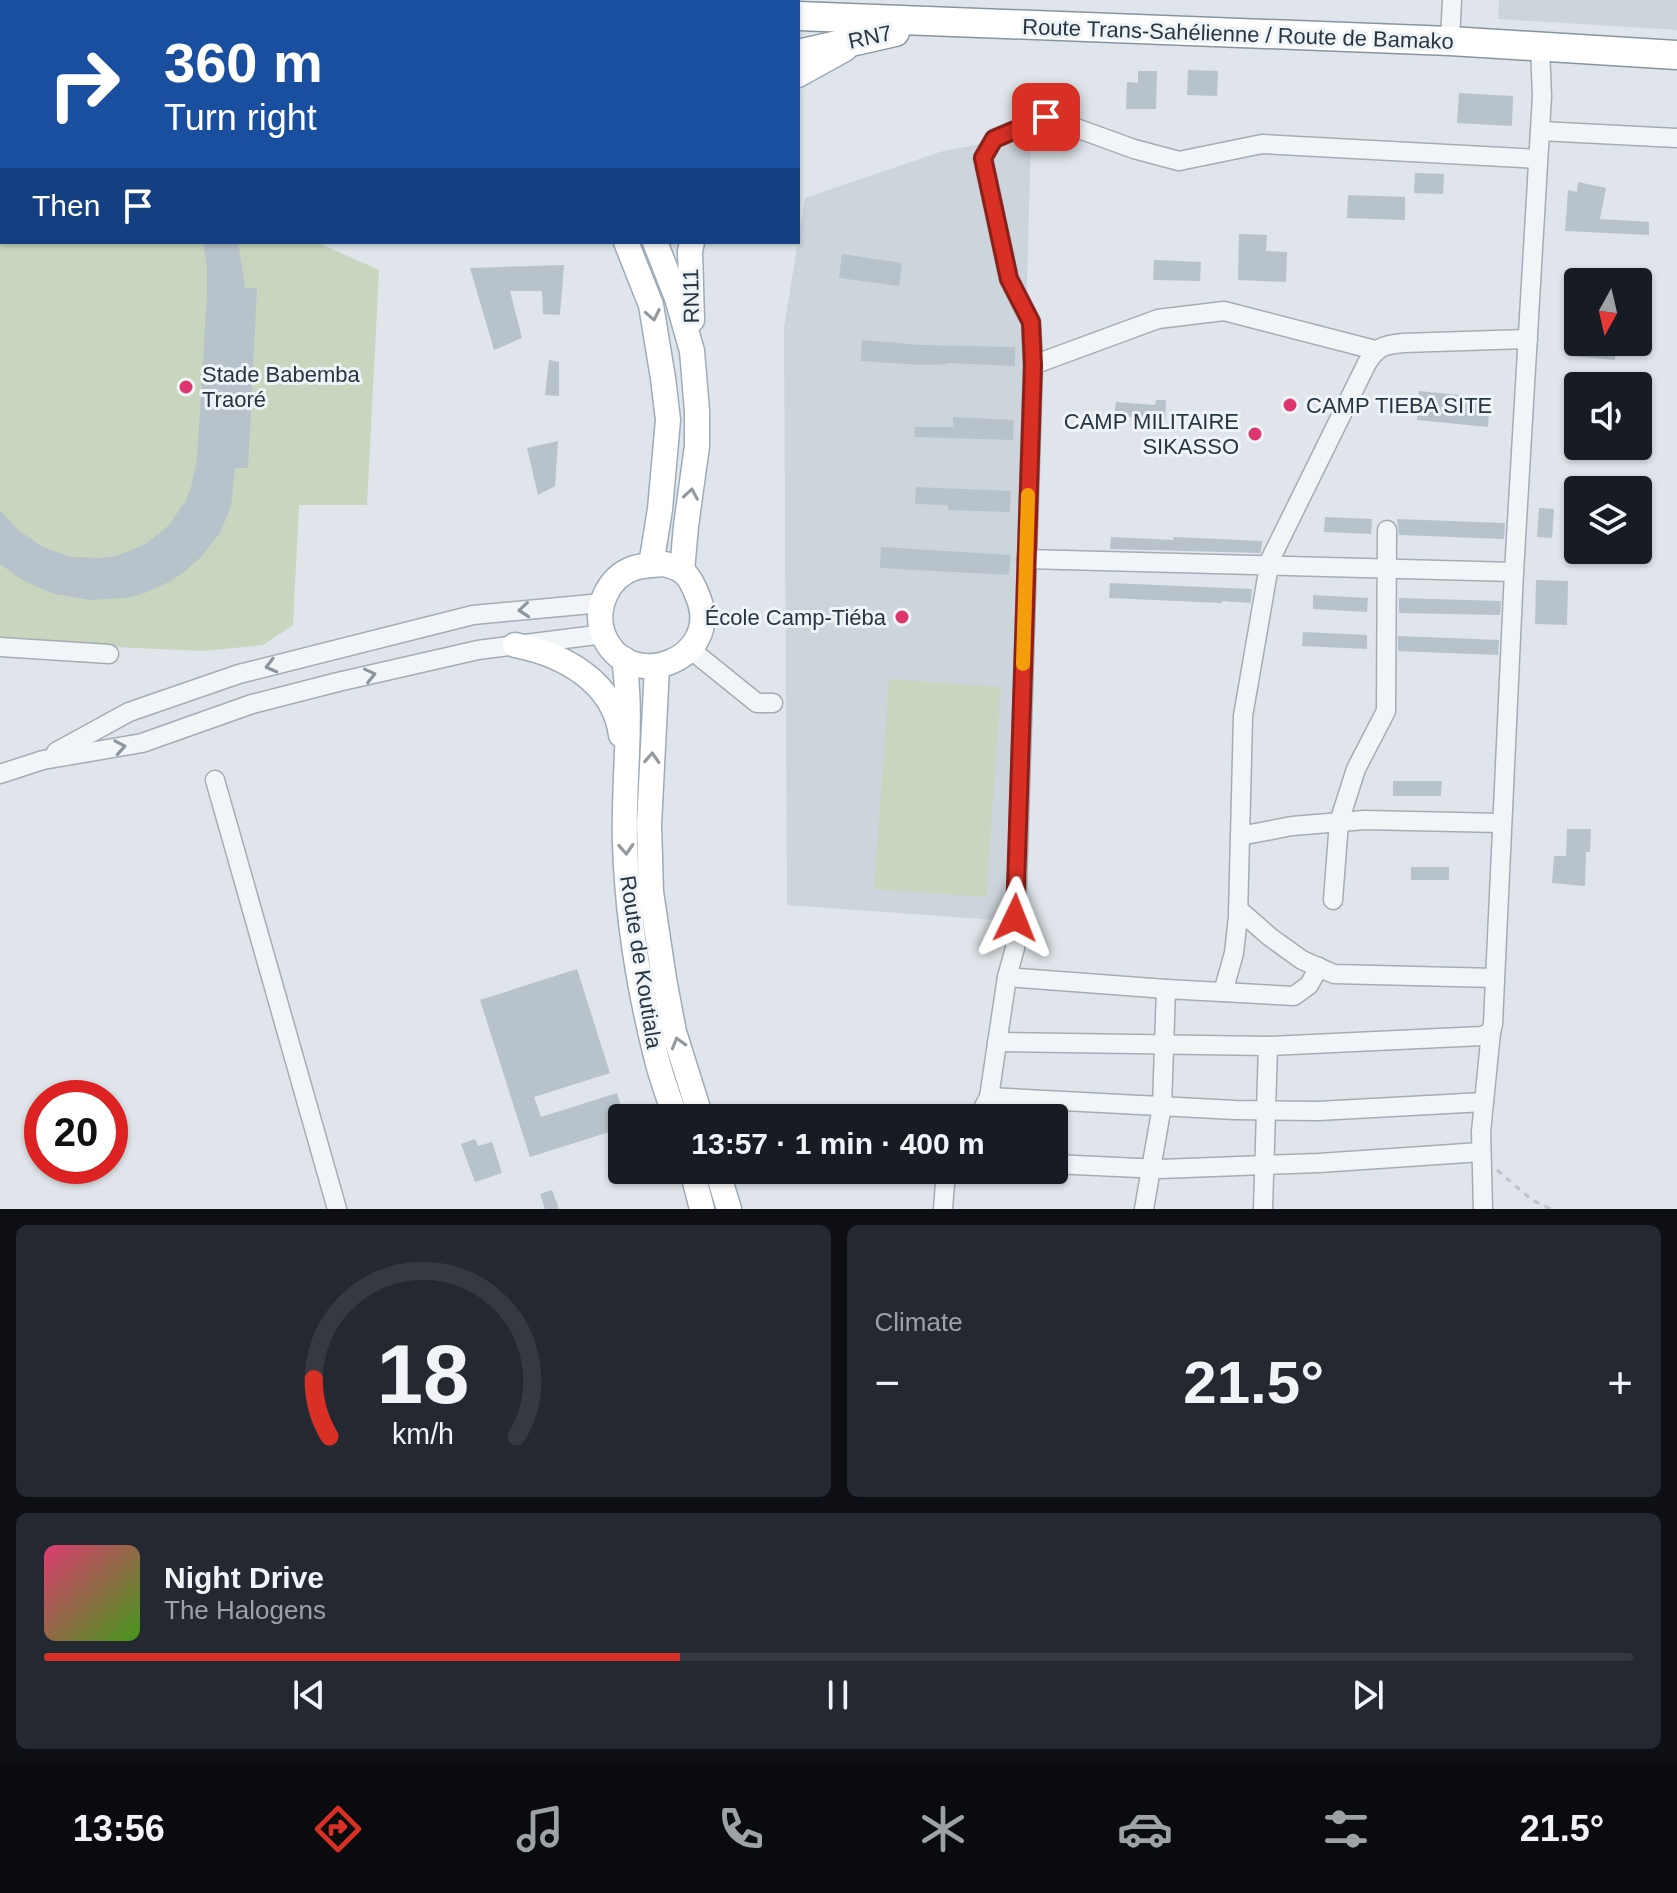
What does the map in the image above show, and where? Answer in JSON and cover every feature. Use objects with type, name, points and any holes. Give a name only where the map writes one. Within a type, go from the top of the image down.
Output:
[{"type":"highway","name":"RN7","points":[[800,16],[943,23]]},
{"type":"highway","name":"RN7","points":[[800,53],[868,19]]},
{"type":"highway","name":"Route Trans-Sahélienne / Route de Bamako","points":[[943,23],[1450,41],[1677,55]]},
{"type":"main road","points":[[800,73],[868,19]]},
{"type":"main road","name":"RN11","points":[[627,244],[651,305],[668,420],[660,509],[651,565]]},
{"type":"main road","name":"RN11","points":[[656,244],[677,298],[692,351]]},
{"type":"main road","name":"RN11","points":[[682,571],[697,446],[692,351],[692,244]]},
{"type":"main road","points":[[665,564],[682,571],[702,606],[702,623],[697,640],[686,654],[672,663],[657,667],[638,666],[624,659],[612,648],[600,619],[608,588],[619,576],[634,568],[665,564]]},
{"type":"main road","points":[[515,645],[563,660],[587,676],[608,699],[621,730],[625,796]]},
{"type":"main road","name":"Route de Koutiala","points":[[624,659],[628,688],[625,844],[630,915],[657,1062],[671,1104]]},
{"type":"main road","name":"Route de Koutiala","points":[[657,667],[649,825],[651,892],[674,1032],[697,1104]]},
{"type":"main road","points":[[696,1184],[702,1209]]},
{"type":"main road","points":[[721,1184],[729,1209]]},
{"type":"street","points":[[1450,41],[1452,0]]},
{"type":"street","points":[[1483,1209],[1481,1132],[1493,1024],[1514,572],[1542,96],[1540,48]]},
{"type":"street","points":[[985,1104],[989,1097],[1007,977],[1015,948],[1033,365],[1031,322],[1009,279],[983,158],[994,139],[1046,117],[1134,149],[1179,161],[1262,144],[1538,159]]},
{"type":"street","points":[[1540,131],[1677,138]]},
{"type":"street","points":[[1033,365],[1158,319],[1224,311],[1375,350],[1403,343],[1528,339]]},
{"type":"street","points":[[1223,992],[1234,953],[1238,909],[1243,716],[1269,565],[1375,350]]},
{"type":"street","points":[[1333,900],[1339,822],[1356,769],[1386,711],[1387,530]]},
{"type":"street","points":[[1026,559],[1514,572]]},
{"type":"street","points":[[43,760],[129,712],[239,674],[473,615],[602,603]]},
{"type":"street","points":[[414,630],[421,663]]},
{"type":"street","points":[[0,774],[43,760],[142,743],[252,704],[421,663],[478,650],[604,634]]},
{"type":"street","points":[[0,647],[109,654]]},
{"type":"street","points":[[690,649],[757,703],[773,703]]},
{"type":"street","points":[[215,780],[337,1209]]},
{"type":"street","points":[[1240,836],[1292,826],[1365,820],[1501,823]]},
{"type":"street","points":[[1238,909],[1302,960],[1334,974],[1495,978]]},
{"type":"street","points":[[1007,977],[1294,996],[1309,985],[1319,967]]},
{"type":"street","points":[[1144,1209],[1162,1106],[1166,989]]},
{"type":"street","points":[[997,1042],[1268,1046],[1482,1036],[1491,1032]]},
{"type":"street","points":[[1263,1209],[1268,1046]]},
{"type":"street","points":[[989,1097],[1318,1111],[1484,1102]]},
{"type":"street","points":[[1068,1165],[1152,1169],[1481,1152]]},
{"type":"street","points":[[943,1209],[945,1184]]},
{"type":"path","points":[[1481,1152],[1488,1162],[1532,1200],[1551,1209]]},
{"type":"shaded area","points":[[1499,0],[1677,0],[1677,30],[1498,19]]},
{"type":"shaded area","name":"École Camp-Tiéba","points":[[1031,135],[1010,921],[787,905],[784,328],[805,198],[943,151]]},
{"type":"green space","name":"Stade Babemba Traoré","points":[[0,244],[320,244],[379,270],[367,505],[299,505],[293,625],[263,645],[204,651],[0,642]]},
{"type":"green space","points":[[889,679],[1001,687],[986,897],[874,889]]},
{"type":"building","points":[[1188,70],[1218,71],[1217,96],[1187,95]]},
{"type":"building","points":[[1138,71],[1157,71],[1156,109],[1126,109],[1127,82],[1138,83]]},
{"type":"building","points":[[1459,93],[1513,96],[1512,126],[1457,123]]},
{"type":"building","points":[[1415,173],[1444,174],[1443,194],[1414,193]]},
{"type":"building","points":[[1578,182],[1606,188],[1600,219],[1649,222],[1649,235],[1565,231],[1568,190],[1577,192]]},
{"type":"building","points":[[1348,195],[1405,197],[1405,220],[1347,218]]},
{"type":"building","points":[[1239,234],[1267,235],[1266,251],[1287,252],[1286,282],[1238,280]]},
{"type":"building","points":[[203,244],[238,244],[245,288],[257,288],[248,468],[235,468],[231,506],[220,533],[184,572],[145,593],[127,598],[90,600],[55,594],[21,579],[0,564],[0,510],[18,530],[43,547],[71,557],[101,558],[116,556],[144,545],[168,526],[185,502],[197,459],[207,265]]},
{"type":"building","points":[[842,254],[902,263],[899,286],[839,278]]},
{"type":"building","points":[[1154,260],[1201,262],[1200,281],[1153,280]]},
{"type":"building","points":[[564,265],[560,315],[543,314],[542,291],[510,291],[522,338],[494,350],[470,268]]},
{"type":"building","points":[[862,340],[1015,347],[1015,366],[861,361]]},
{"type":"building","points":[[1573,356],[1615,356],[1615,360]]},
{"type":"building","points":[[549,360],[559,362],[559,396],[545,395]]},
{"type":"building","points":[[1419,391],[1490,398],[1488,427],[1417,420]]},
{"type":"building","points":[[1156,400],[1166,400],[1165,420],[1114,416],[1116,402],[1155,405]]},
{"type":"building","points":[[953,417],[1014,420],[1013,440],[914,437],[915,427],[953,427]]},
{"type":"building","points":[[558,441],[555,486],[538,495],[527,448]]},
{"type":"building","points":[[916,487],[1011,491],[1010,512],[948,510],[948,505],[915,504]]},
{"type":"building","points":[[1539,508],[1554,509],[1552,538],[1537,537]]},
{"type":"building","points":[[1325,517],[1372,519],[1371,534],[1324,532]]},
{"type":"building","points":[[1397,519],[1505,523],[1504,539],[1399,535]]},
{"type":"building","points":[[1111,537],[1262,541],[1260,553],[1110,549]]},
{"type":"building","points":[[881,547],[1011,555],[1009,575],[880,568]]},
{"type":"building","points":[[1536,580],[1568,581],[1567,625],[1535,624]]},
{"type":"building","points":[[1110,583],[1252,589],[1250,603],[1222,603],[1109,598]]},
{"type":"building","points":[[1313,595],[1368,598],[1367,612],[1313,609]]},
{"type":"building","points":[[1399,598],[1501,601],[1500,615],[1399,613]]},
{"type":"building","points":[[1303,632],[1367,635],[1367,649],[1302,646]]},
{"type":"building","points":[[1398,636],[1499,640],[1498,655],[1398,651]]},
{"type":"building","points":[[1393,781],[1442,781],[1441,796],[1393,796]]},
{"type":"building","points":[[1567,829],[1591,829],[1590,852],[1586,852],[1585,886],[1552,883],[1554,856],[1566,856]]},
{"type":"building","points":[[1411,867],[1449,867],[1449,880],[1411,880]]},
{"type":"building","points":[[577,969],[610,1073],[534,1097],[541,1117],[617,1093],[621,1104],[608,1104],[608,1132],[530,1157],[480,1000]]},
{"type":"building","points":[[475,1139],[478,1146],[492,1142],[502,1173],[475,1182],[461,1144]]},
{"type":"building","points":[[552,1190],[559,1209],[545,1209],[540,1194]]},
{"type":"slow traffic","points":[[1023,664],[1028,495]]},
{"type":"place","name":"Stade Babemba Traoré","points":[[186,387]]},
{"type":"place","name":"CAMP TIEBA SITE","points":[[1290,405]]},
{"type":"place","name":"CAMP MILITAIRE SIKASSO","points":[[1255,434]]},
{"type":"place","name":"École Camp-Tiéba","points":[[902,617]]},
{"type":"route","points":[[1015,918],[1033,365],[1031,322],[1009,279],[983,158],[994,139],[1046,117]]}]
